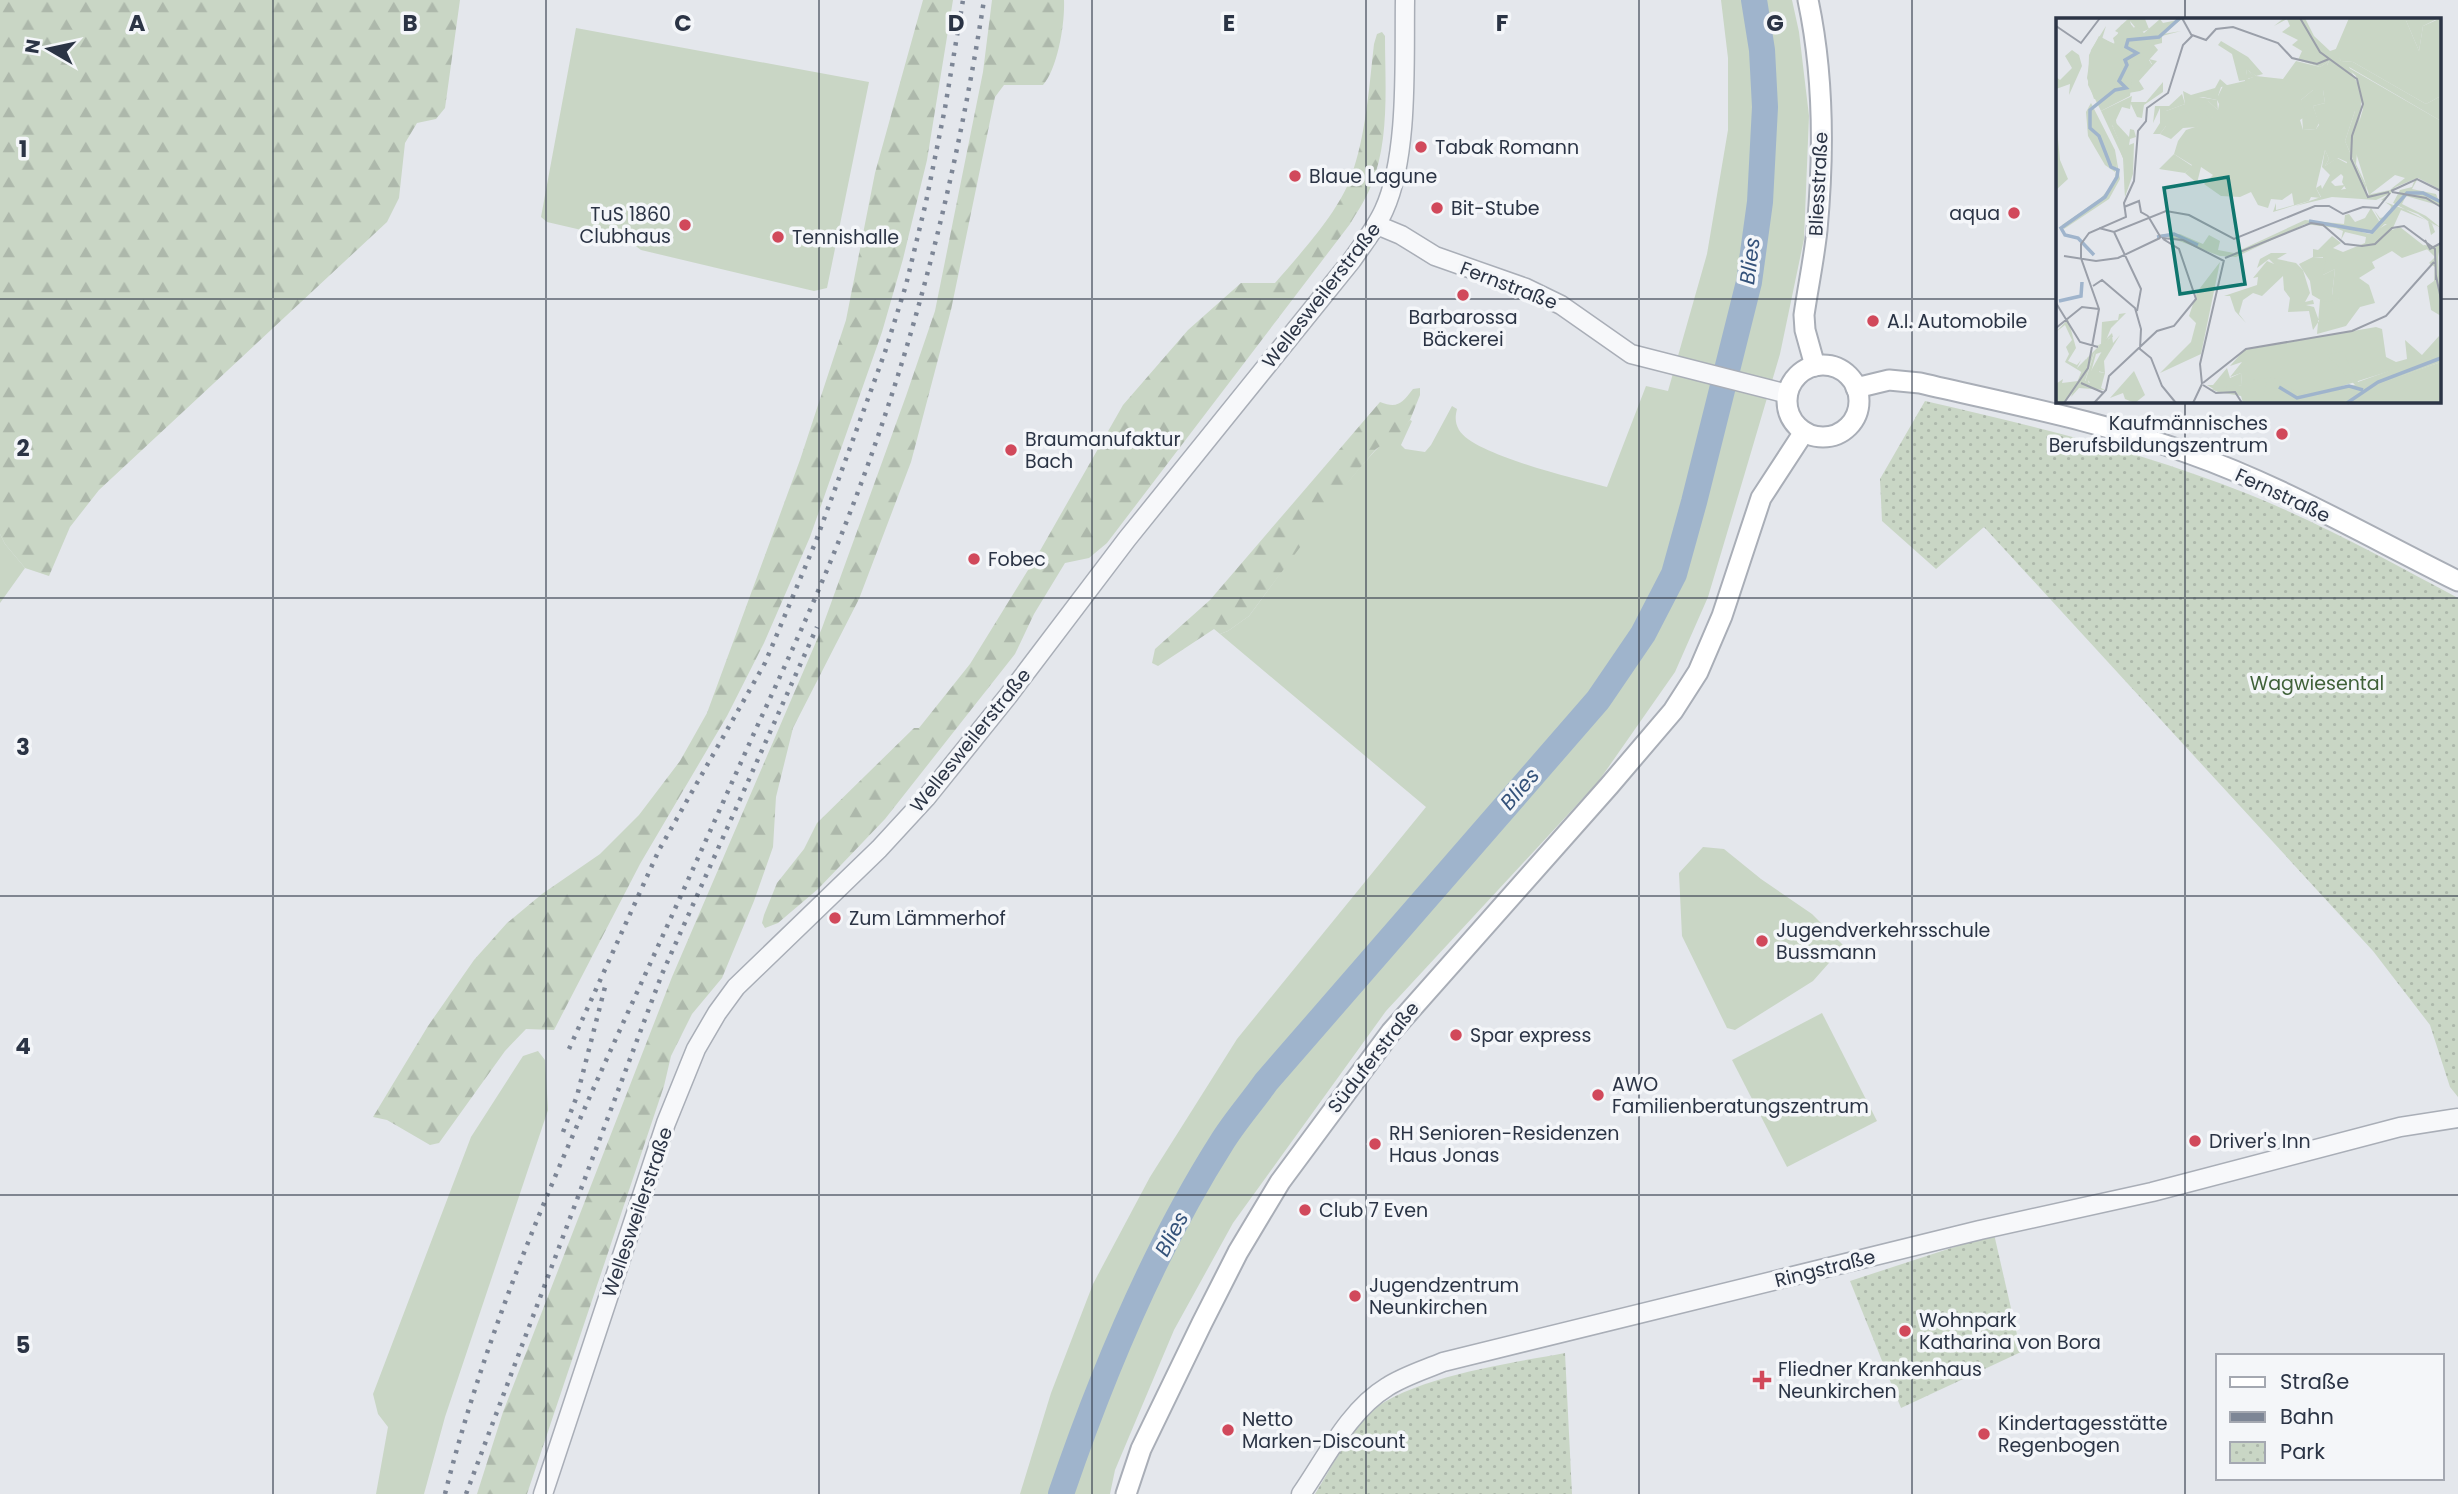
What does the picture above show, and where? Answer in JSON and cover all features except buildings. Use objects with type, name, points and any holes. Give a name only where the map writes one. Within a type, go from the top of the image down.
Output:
[{"type":"main road","name":"Bliesstraße","points":[[1808,0],[1815,30],[1821,115],[1817,231],[1804,315],[1805,330],[1815,366]]},
{"type":"main road","points":[[1815,366],[1834,366],[1845,372],[1856,388],[1859,403],[1856,414],[1844,430],[1837,434],[1820,437],[1804,432],[1789,414],[1788,394],[1793,381],[1801,372],[1815,366]]},
{"type":"main road","name":"Fernstraße","points":[[1856,388],[1889,380],[1920,383],[2136,436],[2189,453],[2268,485],[2458,581]]},
{"type":"main road","name":"Süduferstraße","points":[[1126,1494],[1141,1448],[1202,1323],[1238,1252],[1280,1182],[1391,1032],[1609,786],[1673,710],[1698,672],[1722,616],[1761,498],[1804,432]]},
{"type":"street","name":"Wellesweilerstraße","points":[[543,1494],[666,1124],[696,1049],[736,987],[879,849],[926,798],[1127,539],[1352,260],[1377,225],[1391,191],[1399,149],[1404,78],[1405,0]]},
{"type":"street","name":"Fernstraße","points":[[1377,225],[1445,260],[1526,288],[1560,304],[1631,354],[1788,394]]},
{"type":"street","name":"Ringstraße","points":[[1301,1494],[1356,1414],[1370,1400],[1387,1387],[1443,1362],[1980,1230],[2152,1192],[2400,1126],[2458,1118]]},
{"type":"green space","points":[[0,0],[460,0],[445,108],[436,119],[417,123],[405,143],[399,198],[387,222],[99,490],[70,527],[49,576],[25,568],[0,534]]},
{"type":"green space","points":[[923,0],[953,0],[927,160],[882,332],[810,537],[764,643],[727,716],[640,864],[554,1030],[526,1029],[505,1051],[439,1143],[430,1145],[387,1120],[373,1117],[428,1026],[474,960],[507,923],[542,894],[600,854],[639,815],[680,761],[707,713],[800,460],[846,320],[875,173]]},
{"type":"green space","points":[[992,0],[1064,0],[1062,33],[1053,68],[1043,85],[1004,85],[995,97],[951,310],[911,462],[859,599],[793,728],[776,797],[773,847],[722,978],[692,1014],[671,1056],[664,1086],[527,1494],[477,1494],[503,1412],[672,977],[822,628],[906,396],[935,311],[983,72]]},
{"type":"green space","points":[[1721,0],[1792,0],[1799,32],[1809,116],[1804,239],[1780,354],[1708,597],[1675,672],[1598,782],[1386,1011],[1233,1223],[1174,1330],[1115,1470],[1110,1494],[1020,1494],[1051,1393],[1093,1284],[1150,1177],[1237,1039],[1426,807],[1220,634],[1249,616],[1357,471],[1378,447],[1410,420],[1412,421],[1401,445],[1405,449],[1425,452],[1452,406],[1457,409],[1459,430],[1484,448],[1527,465],[1607,487],[1646,386],[1668,391],[1707,254],[1728,130],[1728,58]]},
{"type":"green space","points":[[576,28],[869,82],[827,288],[814,291],[641,250],[629,241],[547,222],[541,217]]},
{"type":"green space","points":[[1382,32],[1385,36],[1386,93],[1381,150],[1369,191],[1350,224],[1107,543],[1089,558],[1065,563],[1034,614],[1015,654],[885,819],[818,889],[778,923],[765,928],[762,923],[764,915],[777,883],[804,849],[817,823],[914,728],[919,728],[970,664],[1041,549],[1123,405],[1188,330],[1241,283],[1275,283],[1328,219],[1345,191],[1356,161],[1366,111],[1374,44],[1377,34]]},
{"type":"green space","points":[[1420,388],[1410,420],[1401,432],[1376,449],[1350,480],[1249,616],[1220,634],[1214,629],[1158,666],[1152,663],[1155,649],[1210,600],[1380,402],[1395,405],[1413,389]]},
{"type":"green space","name":"Wagwiesental","points":[[1925,401],[2088,441],[2208,479],[2301,517],[2458,598],[2458,1097],[2450,1087],[2430,1025],[2373,951],[1984,527],[1936,569],[1882,521],[1880,479]]},
{"type":"green space","points":[[0,534],[25,568],[0,603]]},
{"type":"green space","name":"Jugendverkehrsschule Bussmann","points":[[1703,847],[1724,849],[1761,879],[1812,914],[1844,946],[1813,981],[1735,1030],[1727,1028],[1682,936],[1679,873]]},
{"type":"green space","points":[[1822,1013],[1877,1121],[1787,1167],[1732,1060]]},
{"type":"green space","points":[[538,1051],[545,1060],[548,1110],[445,1417],[424,1494],[376,1494],[388,1427],[378,1414],[373,1394],[471,1137],[523,1056]]},
{"type":"green space","points":[[1994,1234],[2021,1352],[1901,1408],[1850,1281]]},
{"type":"green space","points":[[1565,1353],[1572,1494],[1315,1494],[1358,1425],[1381,1404],[1404,1392],[1458,1374]]},
{"type":"waterway","name":"Blies","points":[[1061,1494],[1131,1313],[1174,1225],[1227,1134],[1266,1082],[1598,700],[1643,634],[1674,574],[1749,282],[1760,202],[1765,107],[1762,50],[1754,0]]},
{"type":"railway","points":[[569,1049],[659,850],[765,663],[816,541],[885,352],[906,285],[945,108],[963,0]]},
{"type":"railway","points":[[445,1494],[478,1379],[541,1210],[588,1100],[807,617],[862,481],[907,346],[926,278],[959,140],[984,0]]},
{"type":"railway","points":[[466,1494],[662,974],[817,627]]},
{"type":"railway","points":[[563,1132],[577,1096],[605,987]]},
{"type":"place","name":"Tabak Romann","points":[[1421,147]]},
{"type":"place","name":"Blaue Lagune","points":[[1295,176]]},
{"type":"place","name":"Bit-Stube","points":[[1437,208]]},
{"type":"place","name":"aqua","points":[[2014,213]]},
{"type":"place","name":"TuS 1860 Clubhaus","points":[[685,225]]},
{"type":"place","name":"Tennishalle","points":[[778,237]]},
{"type":"place","name":"Barbarossa Bäckerei","points":[[1463,295]]},
{"type":"place","name":"A.I. Automobile","points":[[1873,321]]},
{"type":"place","name":"Kaufmännisches Berufsbildungszentrum","points":[[2282,434]]},
{"type":"place","name":"Braumanufaktur Bach","points":[[1011,450]]},
{"type":"place","name":"Fobec","points":[[974,559]]},
{"type":"place","name":"Zum Lämmerhof","points":[[835,918]]},
{"type":"place","name":"Jugendverkehrsschule Bussmann","points":[[1762,941]]},
{"type":"place","name":"Spar express","points":[[1456,1035]]},
{"type":"place","name":"AWO Familienberatungszentrum","points":[[1598,1095]]},
{"type":"place","name":"Driver's Inn","points":[[2195,1141]]},
{"type":"place","name":"RH Senioren-Residenzen Haus Jonas","points":[[1375,1144]]},
{"type":"place","name":"Club 7 Even","points":[[1305,1210]]},
{"type":"place","name":"Jugendzentrum Neunkirchen","points":[[1355,1296]]},
{"type":"place","name":"Wohnpark Katharina von Bora","points":[[1905,1331]]},
{"type":"place","name":"Fliedner Krankenhaus Neunkirchen","points":[[1762,1380]]},
{"type":"place","name":"Netto Marken-Discount","points":[[1228,1430]]},
{"type":"place","name":"Kindertagesstätte Regenbogen","points":[[1984,1434]]}]
